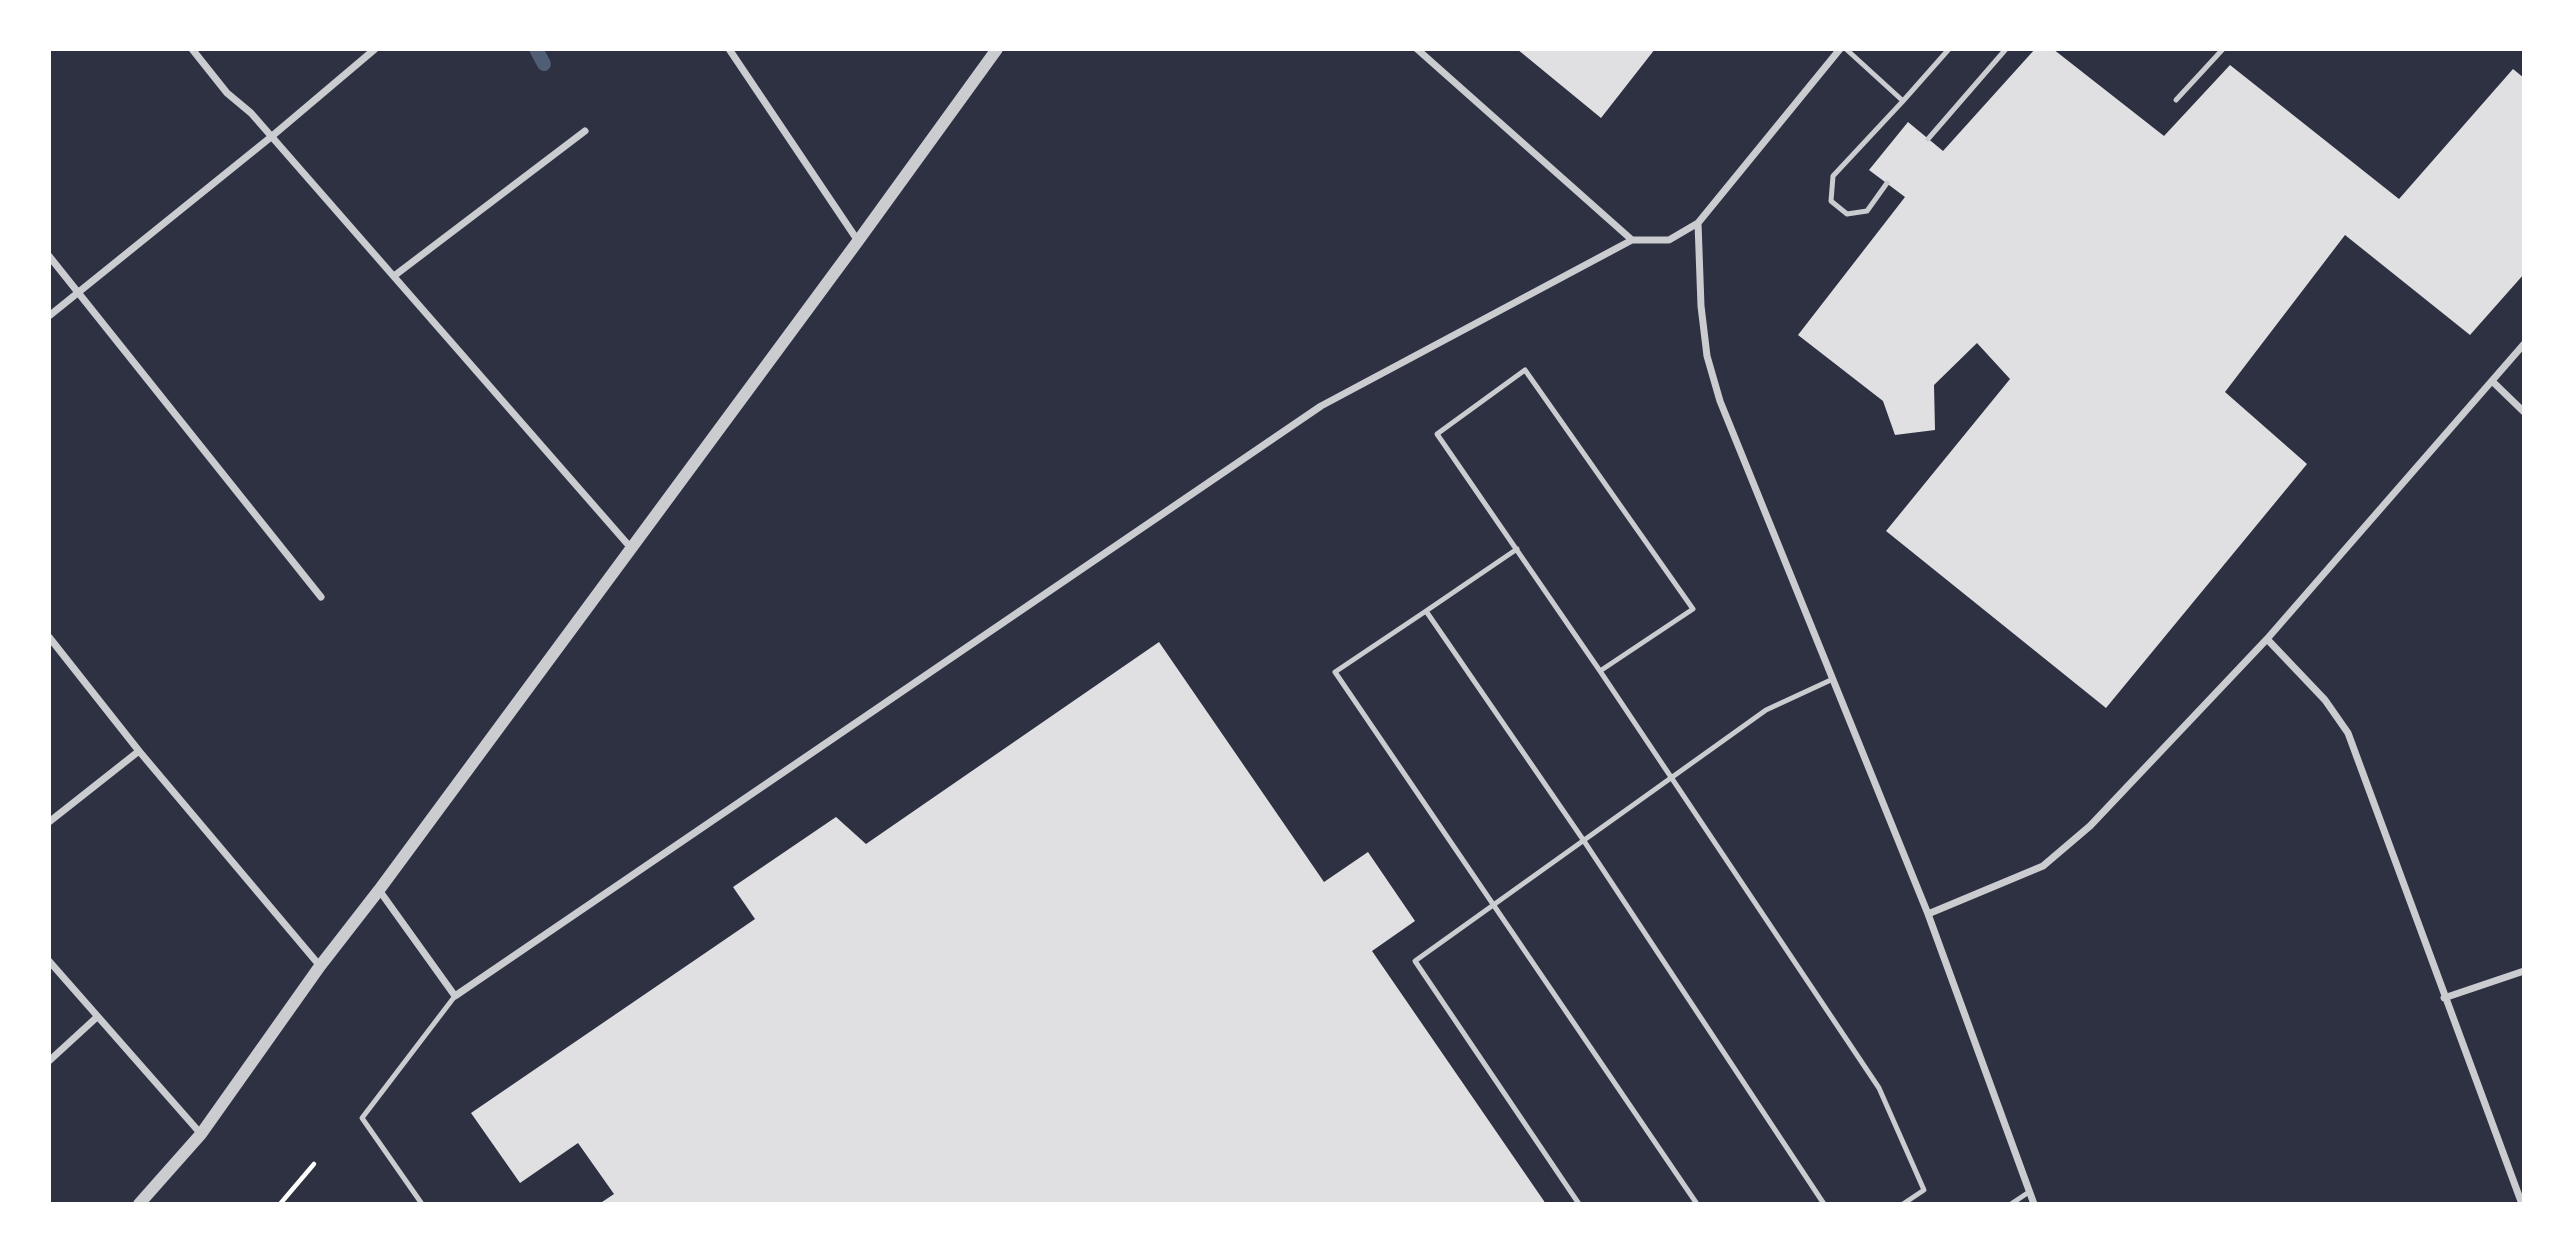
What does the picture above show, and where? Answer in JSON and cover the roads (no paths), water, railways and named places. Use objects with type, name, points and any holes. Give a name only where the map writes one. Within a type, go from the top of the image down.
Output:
[{"type":"street","points":[[192,49],[227,93],[251,113],[631,548]]},
{"type":"street","points":[[49,316],[271,137],[375,49]]},
{"type":"street","points":[[729,49],[858,241]]},
{"type":"street","points":[[139,1204],[201,1133],[320,966],[379,890],[998,49]]},
{"type":"street","points":[[1418,49],[1632,240]]},
{"type":"street","points":[[379,890],[455,996],[1321,406],[1632,240],[1669,240],[1698,223],[1840,49]]},
{"type":"street","points":[[394,276],[586,131]]},
{"type":"street","points":[[1698,223],[1705,344],[1720,401],[1928,915],[2034,1204]]},
{"type":"street","points":[[49,256],[321,597]]},
{"type":"street","points":[[1928,915],[2043,866],[2090,826],[2267,639],[2524,344]]},
{"type":"street","points":[[2492,381],[2524,412]]},
{"type":"street","points":[[49,637],[139,751],[320,966]]},
{"type":"street","points":[[2267,639],[2325,700],[2348,733],[2522,1204]]},
{"type":"street","points":[[49,822],[139,751]]},
{"type":"street","points":[[49,961],[201,1133]]},
{"type":"street","points":[[2444,998],[2524,971]]},
{"type":"street","points":[[49,1061],[97,1017]]},
{"type":"lane","points":[[1846,49],[1903,102]]},
{"type":"lane","points":[[1887,183],[1867,211],[1847,214],[1831,201],[1833,176],[1950,49]]},
{"type":"lane","points":[[1928,139],[2006,49]]},
{"type":"lane","points":[[2176,100],[2223,49]]},
{"type":"lane","points":[[1601,671],[1693,609],[1525,370],[1437,434],[1601,671],[1879,1088],[1924,1190],[1903,1204]]},
{"type":"lane","points":[[1517,549],[1335,672],[1697,1204]]},
{"type":"lane","points":[[1426,611],[1584,841],[1824,1204]]},
{"type":"lane","points":[[1579,1204],[1415,961],[1766,710],[1833,679]]},
{"type":"lane","points":[[422,1204],[362,1118],[455,996]]},
{"type":"lane","points":[[2011,1204],[2029,1192]]},
{"type":"waterway","points":[[536,49],[544,64]]}]
